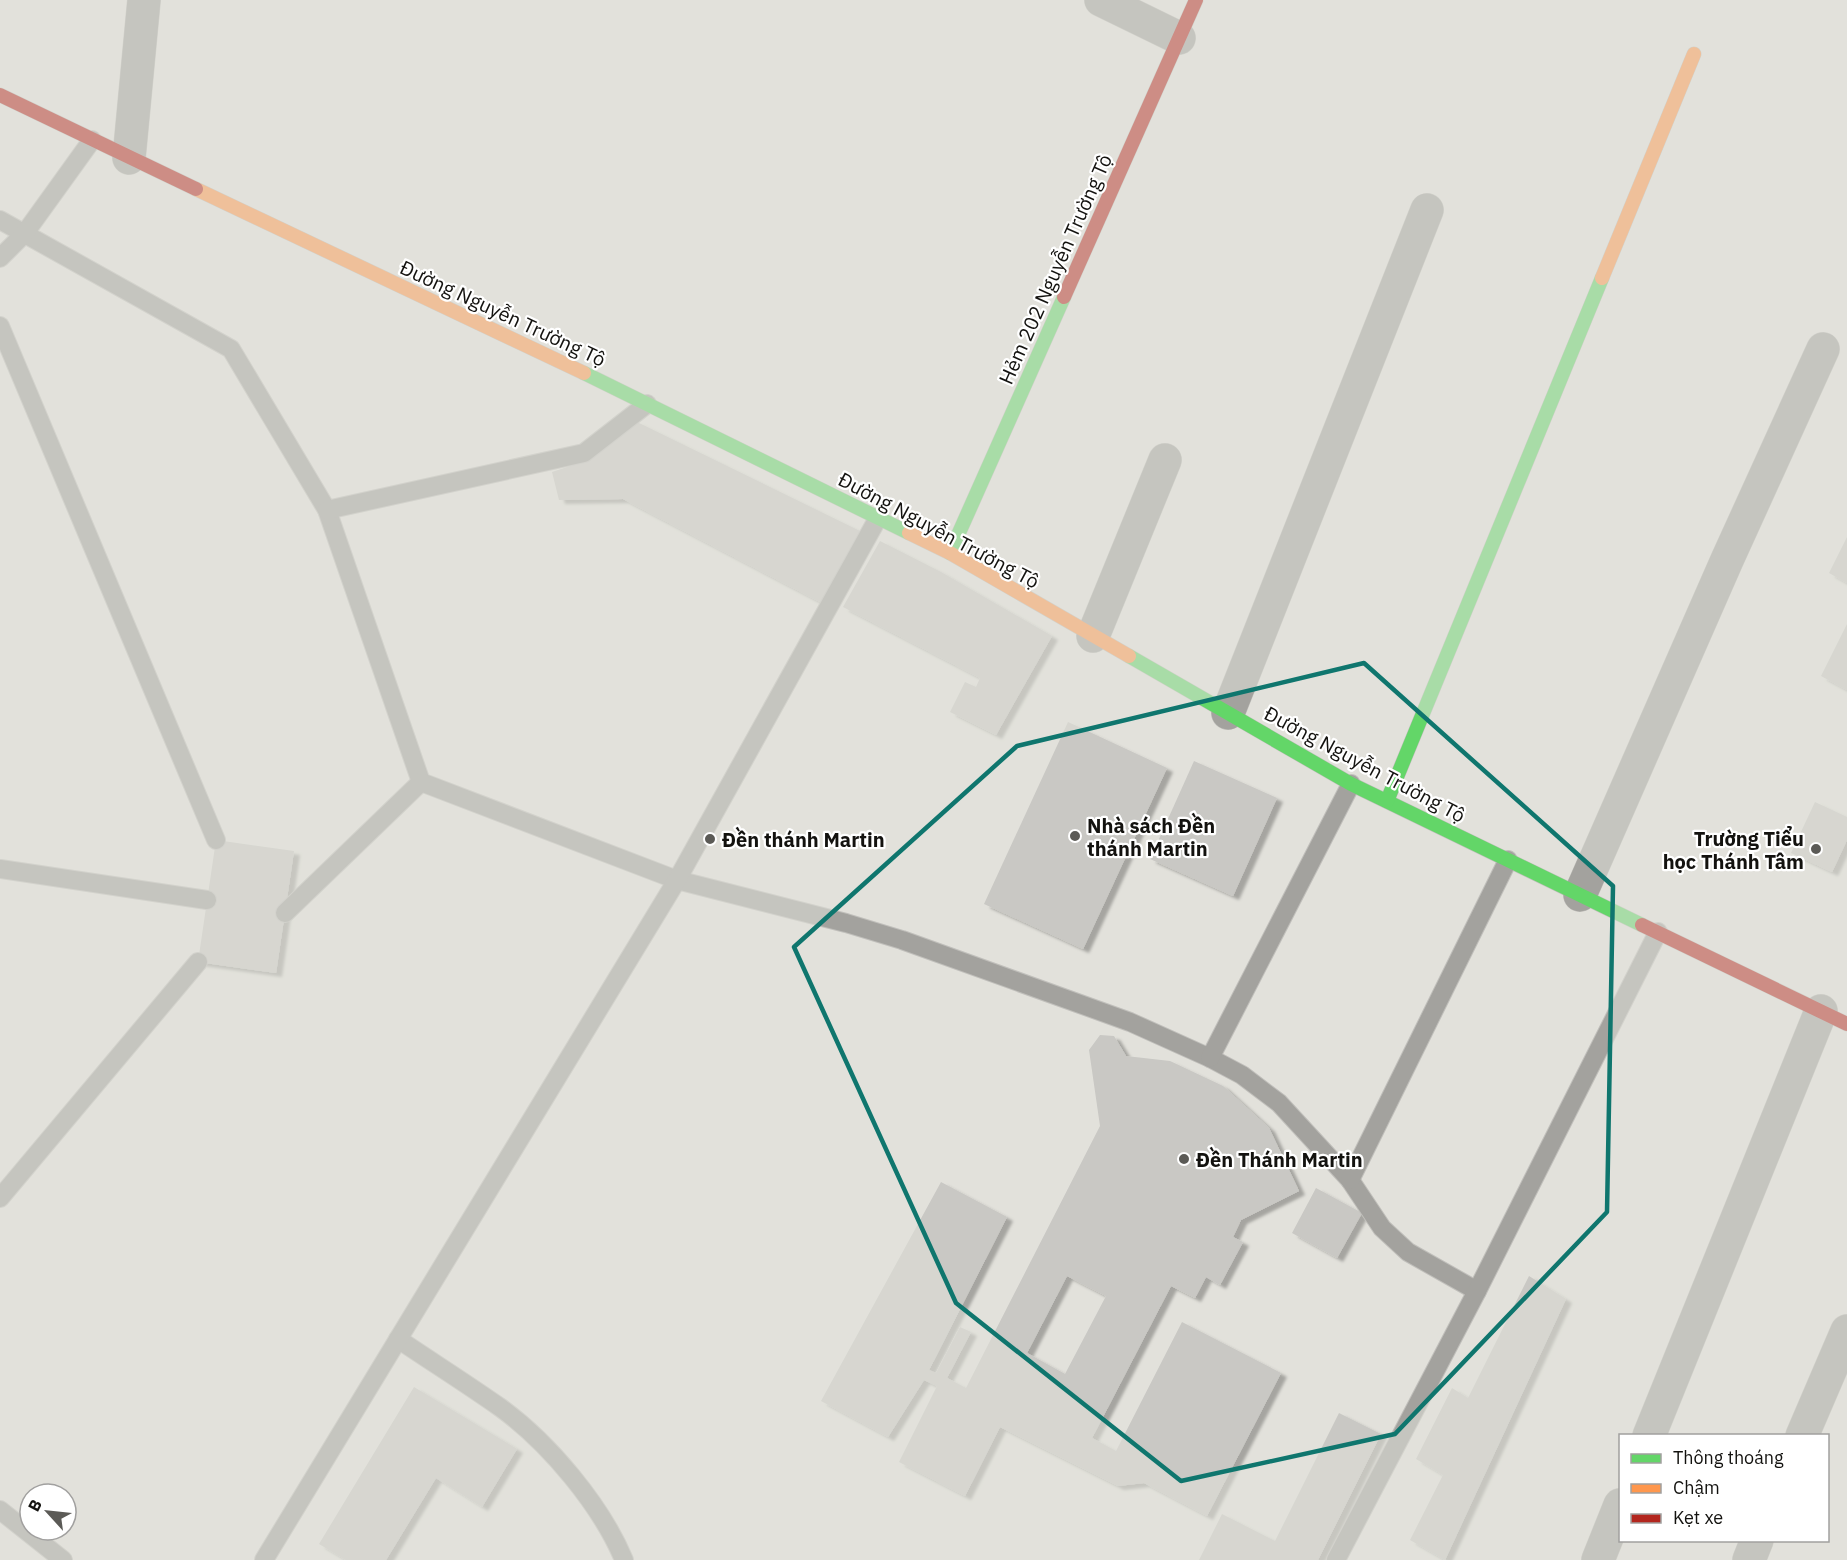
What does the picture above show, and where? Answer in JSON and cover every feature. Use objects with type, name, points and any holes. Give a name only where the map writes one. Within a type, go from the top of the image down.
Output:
[{"type":"main road","name":"Hẻm 202 Nguyễn Trường Tộ","points":[[950,553],[1196,0]]},
{"type":"main road","points":[[1387,801],[1694,54]]},
{"type":"main road","name":"Đường Nguyễn Trường Tộ","points":[[0,94],[129,158],[560,361],[950,553],[1351,784],[1834,1018]]},
{"type":"street","points":[[129,158],[144,0]]},
{"type":"street","points":[[1101,0],[1179,38]]},
{"type":"street","points":[[1228,713],[1427,210]]},
{"type":"street","points":[[1580,895],[1727,560],[1823,349]]},
{"type":"street","points":[[1093,636],[1166,460]]},
{"type":"street","points":[[1650,1434],[1834,1018]]},
{"type":"street","points":[[1803,1434],[1847,1331]]},
{"type":"street","points":[[1598,1560],[1619,1508]]},
{"type":"street","points":[[1749,1560],[1756,1542]]},
{"type":"lane","points":[[0,258],[25,233],[92,140]]},
{"type":"lane","points":[[0,220],[231,349],[327,510],[422,782],[677,880],[846,922],[902,940],[1130,1022],[1210,1058],[1242,1075],[1279,1103],[1350,1180],[1382,1228],[1408,1252],[1477,1291]]},
{"type":"lane","points":[[0,326],[216,840]]},
{"type":"lane","points":[[327,510],[584,453],[647,404]]},
{"type":"lane","points":[[264,1560],[677,880],[878,518]]},
{"type":"lane","points":[[285,913],[422,782]]},
{"type":"lane","points":[[1210,1058],[1351,784]]},
{"type":"lane","points":[[1350,1180],[1508,860]]},
{"type":"lane","points":[[0,869],[207,900]]},
{"type":"lane","points":[[1336,1560],[1477,1291],[1658,932]]},
{"type":"lane","points":[[0,1197],[198,962]]},
{"type":"lane","points":[[398,1340],[503,1410],[546,1449],[584,1491],[619,1547],[624,1560]]},
{"type":"lane","points":[[0,1510],[63,1560]]},
{"type":"highlighted area","points":[[1364,663],[1613,886],[1607,1212],[1395,1434],[1181,1481],[956,1303],[794,947],[1017,746]]},
{"type":"building","points":[[637,422],[860,531],[820,602],[623,499],[559,500],[552,472],[585,461]]},
{"type":"building","points":[[1847,537],[1847,583],[1829,573]]},
{"type":"building","points":[[880,541],[941,572],[1052,636],[996,735],[950,712],[965,682],[976,687],[980,678],[843,607]]},
{"type":"building","points":[[1847,624],[1847,690],[1821,676]]},
{"type":"building","name":"Nhà sách Đền thánh Martin","points":[[1068,722],[1167,768],[1083,949],[984,904]]},
{"type":"building","points":[[1194,761],[1277,798],[1233,896],[1150,859]]},
{"type":"building","points":[[1815,802],[1847,817],[1847,840],[1832,872],[1791,853]]},
{"type":"building","points":[[216,840],[294,851],[276,973],[198,962]]},
{"type":"building","points":[[1100,1035],[1114,1036],[1126,1056],[1170,1061],[1223,1086],[1269,1128],[1299,1191],[1241,1220],[1233,1237],[1243,1242],[1220,1285],[1206,1277],[1195,1298],[1171,1286],[1092,1438],[1116,1451],[1182,1322],[1281,1373],[1207,1516],[1144,1483],[1118,1486],[1000,1427],[965,1496],[899,1462],[937,1386],[924,1380],[888,1437],[821,1401],[941,1182],[1007,1217],[929,1370],[936,1373],[960,1327],[971,1332],[947,1378],[966,1388],[1100,1126],[1089,1050]],"holes":[[[1067,1276],[1106,1296],[1065,1374],[1027,1353]]]},
{"type":"building","points":[[1316,1188],[1362,1213],[1337,1258],[1292,1233]]},
{"type":"building","points":[[1529,1276],[1566,1299],[1445,1560],[1410,1540],[1443,1475],[1416,1459],[1452,1388],[1468,1398]]},
{"type":"building","points":[[414,1387],[517,1449],[482,1507],[436,1478],[386,1560],[346,1560],[319,1544]]},
{"type":"building","points":[[1339,1413],[1381,1434],[1318,1560],[1199,1560],[1222,1514],[1275,1541]]},
{"type":"traffic: fast","points":[[1387,801],[1602,278]]},
{"type":"traffic: fast","points":[[950,553],[1064,297]]},
{"type":"traffic: fast","points":[[584,373],[909,533]]},
{"type":"traffic: fast","points":[[1129,656],[1351,784],[1642,925]]},
{"type":"traffic: slow","points":[[1602,278],[1694,54]]},
{"type":"traffic: slow","points":[[196,189],[584,373]]},
{"type":"traffic: slow","points":[[909,533],[950,553],[1129,656]]},
{"type":"traffic: jam","points":[[1064,297],[1196,0]]},
{"type":"traffic: jam","points":[[0,95],[196,189]]},
{"type":"traffic: jam","points":[[1642,925],[1847,1024]]},
{"type":"place","name":"Nhà sách Đền thánh Martin","points":[[1075,836]]},
{"type":"place","name":"Đền thánh Martin","points":[[710,839]]},
{"type":"place","name":"Trường Tiểu học Thánh Tâm","points":[[1816,849]]},
{"type":"place","name":"Đền Thánh Martin","points":[[1184,1159]]}]
